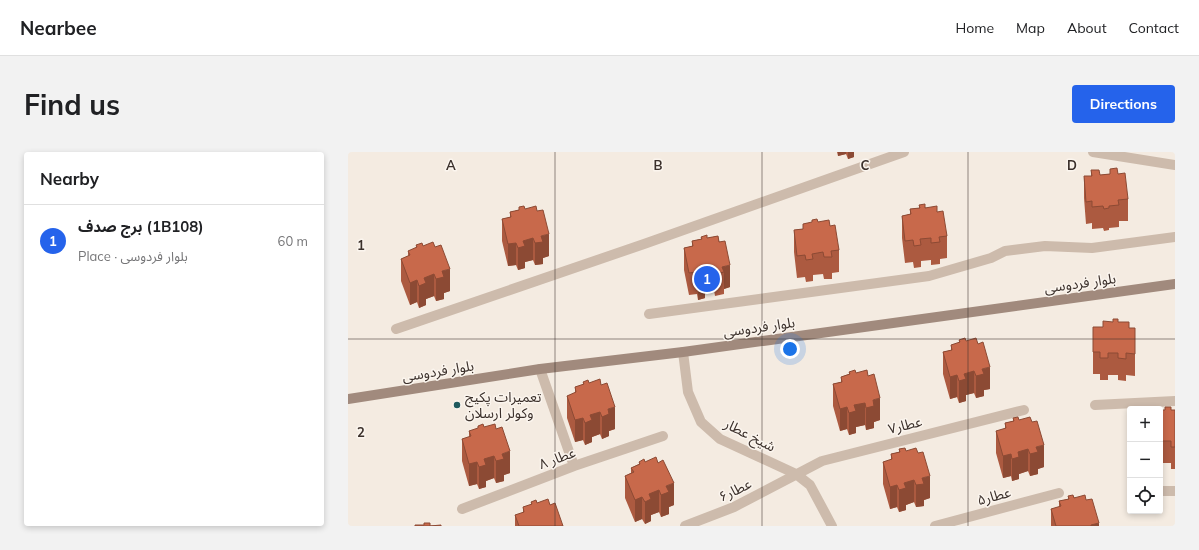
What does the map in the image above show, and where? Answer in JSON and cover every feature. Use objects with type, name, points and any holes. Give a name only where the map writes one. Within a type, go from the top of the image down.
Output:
[{"type":"main road","name":"بلوار فردوسی","points":[[348,399],[540,370],[1174,285]]},
{"type":"street","points":[[396,329],[644,244],[904,152]]},
{"type":"street","points":[[1093,152],[1175,165]]},
{"type":"street","points":[[649,314],[928,276],[991,258],[1005,251],[1045,246],[1092,248],[1175,237]]},
{"type":"street","name":"شیخ عطار","points":[[683,352],[688,392],[701,422],[720,439],[796,474],[810,485],[832,526]]},
{"type":"street","points":[[540,370],[574,466]]},
{"type":"street","points":[[1096,405],[1175,401]]},
{"type":"street","name":"عطار۷","points":[[796,474],[822,460],[1024,410]]},
{"type":"street","name":"عطار ۸","points":[[462,509],[574,466],[663,436]]},
{"type":"street","name":"عطار۶","points":[[685,526],[734,507],[796,474]]},
{"type":"street","points":[[1163,491],[1175,491]]},
{"type":"street","name":"عطار۵","points":[[935,526],[1059,493]]},
{"type":"building","points":[[1117,168],[1118,174],[1125,173],[1128,199],[1118,200],[1119,205],[1109,206],[1109,208],[1104,209],[1103,206],[1092,207],[1092,201],[1086,202],[1084,176],[1092,176],[1091,170],[1099,170],[1100,175],[1110,174],[1110,169]]},
{"type":"building","points":[[925,204],[925,208],[937,206],[937,212],[943,211],[947,236],[939,237],[940,242],[931,243],[931,238],[920,239],[921,245],[914,246],[913,240],[905,241],[902,216],[911,214],[910,209],[920,208],[919,205]]},
{"type":"building","points":[[524,206],[525,209],[536,206],[537,211],[543,210],[549,234],[541,236],[543,242],[535,243],[533,238],[523,241],[525,246],[518,248],[516,243],[508,244],[502,219],[511,217],[510,212],[519,210],[519,207]]},
{"type":"building","points":[[817,219],[818,222],[829,220],[830,226],[835,225],[839,250],[831,251],[832,257],[824,257],[823,252],[812,254],[813,259],[806,260],[805,255],[797,256],[794,230],[803,229],[803,224]]},
{"type":"building","points":[[707,235],[707,238],[718,236],[719,242],[725,241],[730,265],[722,267],[724,272],[715,274],[714,268],[704,270],[705,276],[698,278],[697,272],[689,273],[684,248],[693,246],[692,241],[702,239],[701,237]]},
{"type":"building","points":[[433,242],[435,247],[441,245],[450,269],[442,271],[444,277],[436,279],[434,274],[424,278],[426,283],[419,286],[417,280],[410,283],[401,259],[410,255],[408,251],[417,247],[416,245],[422,243],[423,246]]},
{"type":"building","points":[[1113,319],[1118,319],[1118,322],[1129,322],[1129,328],[1135,328],[1135,354],[1126,353],[1126,359],[1118,358],[1118,353],[1108,353],[1108,358],[1100,358],[1100,352],[1093,352],[1093,327],[1103,327],[1103,321],[1113,322]]},
{"type":"building","points":[[965,338],[966,341],[976,338],[978,344],[983,342],[990,367],[982,369],[984,374],[976,376],[974,371],[964,374],[966,379],[959,381],[957,375],[950,377],[943,352],[952,350],[951,345],[960,342],[959,340]]},
{"type":"building","points":[[855,370],[856,373],[867,370],[868,376],[874,374],[880,398],[873,400],[874,406],[866,408],[865,403],[854,405],[856,411],[849,413],[847,407],[840,409],[833,384],[842,382],[841,377],[850,374],[849,372]]},
{"type":"building","points":[[600,379],[601,385],[607,383],[615,407],[608,409],[609,414],[602,417],[600,412],[590,415],[592,420],[585,423],[583,418],[575,420],[567,396],[576,392],[575,387],[584,384],[583,382],[588,380],[589,383]]},
{"type":"building","points":[[1165,407],[1171,407],[1171,410],[1175,410],[1175,447],[1171,447],[1171,441],[1163,441],[1163,410],[1165,410]]},
{"type":"building","points":[[1018,417],[1019,420],[1030,417],[1032,422],[1037,421],[1044,445],[1036,447],[1038,452],[1030,454],[1028,449],[1018,452],[1019,457],[1012,459],[1011,454],[1003,456],[996,431],[1006,428],[1005,423],[1014,421],[1013,418]]},
{"type":"building","points":[[483,424],[484,427],[495,424],[496,429],[502,427],[510,451],[502,454],[504,459],[496,461],[494,456],[484,459],[486,465],[479,467],[477,462],[469,464],[462,439],[471,436],[469,431],[478,428],[478,426]]},
{"type":"building","points":[[905,448],[906,451],[916,448],[918,453],[923,452],[930,476],[922,478],[924,484],[916,485],[914,480],[904,483],[906,488],[899,490],[897,485],[890,487],[883,462],[892,459],[891,454],[900,452],[899,449]]},
{"type":"building","points":[[656,457],[658,463],[663,460],[674,483],[666,486],[669,492],[661,495],[659,490],[649,494],[651,499],[645,502],[642,497],[635,500],[625,476],[634,472],[631,468],[640,464],[639,462],[644,459],[645,462]]},
{"type":"building","points":[[1073,495],[1074,498],[1085,495],[1086,500],[1092,499],[1099,523],[1091,526],[1056,526],[1051,509],[1061,506],[1059,501],[1069,499],[1068,496]]},
{"type":"building","points":[[548,499],[550,505],[555,503],[563,526],[519,526],[515,515],[524,512],[523,507],[532,504],[531,502],[536,500],[537,503]]},
{"type":"building","points":[[424,523],[430,523],[430,526],[415,526],[424,525]]},
{"type":"place","name":"برج صدف (1B108)","points":[[707,279]]},
{"type":"place","name":"تعمیرات پکیج وکولر ارسلان","points":[[457,405]]}]
